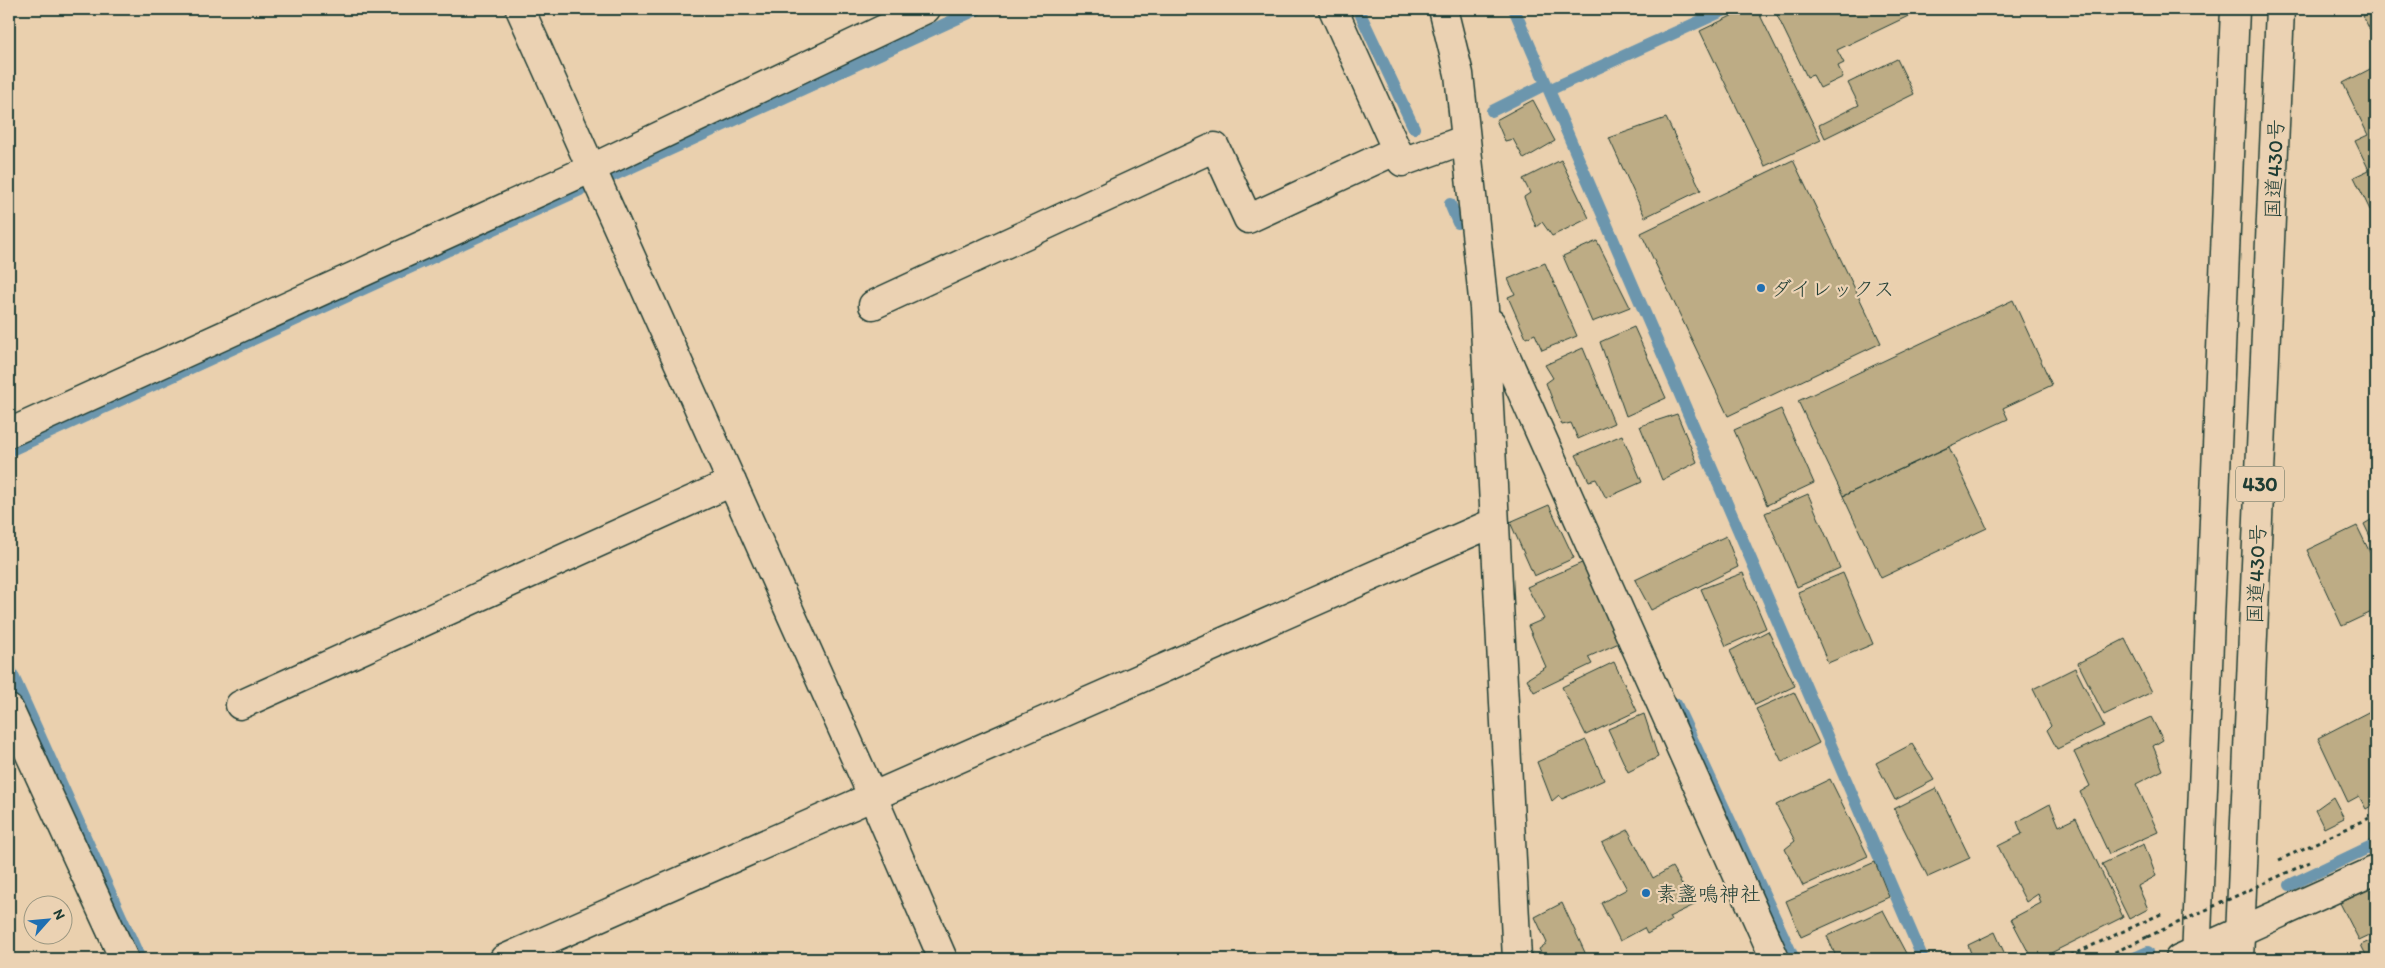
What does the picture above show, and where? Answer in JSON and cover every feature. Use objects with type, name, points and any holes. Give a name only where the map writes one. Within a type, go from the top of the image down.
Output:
[{"type":"main road","points":[[520,9],[943,959]]},
{"type":"main road","points":[[9,433],[590,169],[926,9]]},
{"type":"main road","points":[[1333,9],[1402,162],[1464,140]]},
{"type":"main road","points":[[1443,9],[1459,74],[1464,140],[1484,308],[1517,959]]},
{"type":"main road","name":"国道430号","points":[[2190,957],[2235,9]]},
{"type":"main road","name":"国道430号","points":[[2239,959],[2280,9]]},
{"type":"main road","points":[[873,305],[1215,147],[1248,219],[1396,150]]},
{"type":"main road","points":[[1484,308],[1775,959]]},
{"type":"main road","points":[[240,705],[732,482]]},
{"type":"main road","points":[[504,959],[1495,522]]},
{"type":"main road","points":[[9,709],[124,959]]},
{"type":"main road","points":[[2190,957],[2376,870]]},
{"type":"path","points":[[2275,862],[2376,815]]},
{"type":"path","points":[[2100,959],[2310,862]]},
{"type":"path","points":[[2063,959],[2168,911]]},
{"type":"building","points":[[1746,9],[1757,9],[1821,140],[1765,166],[1700,31]]},
{"type":"building","points":[[1774,9],[1923,9],[1837,50],[1844,63],[1838,66],[1843,77],[1820,88],[1813,75],[1807,77]]},
{"type":"building","points":[[2376,9],[2376,42],[2363,16]]},
{"type":"building","points":[[1897,59],[1914,94],[1825,138],[1819,125],[1859,105],[1848,83]]},
{"type":"building","points":[[2376,66],[2376,208],[2370,210],[2354,177],[2369,170],[2355,141],[2368,135],[2343,83]]},
{"type":"building","points":[[1533,100],[1555,141],[1524,159],[1513,139],[1505,141],[1496,120]]},
{"type":"building","points":[[1666,118],[1701,190],[1645,217],[1609,138]]},
{"type":"building","points":[[1561,160],[1589,218],[1552,236],[1542,222],[1536,227],[1524,197],[1530,193],[1523,179]]},
{"type":"building","name":"ダイレックス","points":[[1793,160],[1881,343],[1728,416],[1641,233]]},
{"type":"building","points":[[1597,241],[1630,307],[1592,322],[1563,256]]},
{"type":"building","points":[[1545,263],[1577,336],[1542,350],[1535,334],[1526,338],[1508,297],[1515,294],[1508,279]]},
{"type":"building","points":[[2013,300],[2052,385],[2003,408],[2008,419],[1843,496],[1798,401]]},
{"type":"building","points":[[1634,327],[1666,398],[1626,416],[1600,342]]},
{"type":"building","points":[[1583,348],[1614,423],[1578,439],[1571,423],[1562,425],[1546,383],[1553,378],[1545,365]]},
{"type":"building","points":[[1781,409],[1814,483],[1767,505],[1734,430]]},
{"type":"building","points":[[1677,414],[1697,462],[1662,480],[1640,426]]},
{"type":"building","points":[[1622,435],[1642,482],[1606,498],[1596,479],[1589,481],[1576,455]]},
{"type":"building","points":[[1949,447],[1987,528],[1881,578],[1843,496]]},
{"type":"building","points":[[1808,494],[1840,568],[1797,587],[1765,513]]},
{"type":"building","points":[[1549,505],[1574,558],[1534,576],[1510,522]]},
{"type":"building","points":[[2376,517],[2376,549],[2364,524]]},
{"type":"building","points":[[2357,526],[2376,565],[2376,610],[2342,626],[2307,550]]},
{"type":"building","points":[[1726,536],[1738,567],[1651,610],[1635,580]]},
{"type":"building","points":[[1584,562],[1621,642],[1588,657],[1592,664],[1534,692],[1527,679],[1546,667],[1528,626],[1544,619],[1527,587]]},
{"type":"building","points":[[1743,573],[1766,628],[1726,646],[1701,589]]},
{"type":"building","points":[[1843,573],[1873,644],[1828,663],[1798,592]]},
{"type":"building","points":[[1768,631],[1795,686],[1755,705],[1730,651]]},
{"type":"building","points":[[2125,639],[2152,692],[2104,715],[2078,663]]},
{"type":"building","points":[[1614,662],[1637,711],[1586,735],[1562,687]]},
{"type":"building","points":[[2075,668],[2104,726],[2057,749],[2047,730],[2051,726],[2033,689]]},
{"type":"building","points":[[1794,692],[1819,743],[1782,762],[1756,709]]},
{"type":"building","points":[[2376,708],[2376,803],[2366,809],[2359,796],[2348,802],[2318,738]]},
{"type":"building","points":[[1644,714],[1658,757],[1628,772],[1608,729]]},
{"type":"building","points":[[2151,717],[2163,740],[2153,746],[2163,770],[2136,784],[2158,832],[2109,854],[2080,792],[2090,786],[2074,752]]},
{"type":"building","points":[[1586,740],[1604,780],[1562,799],[1559,795],[1552,801],[1537,762]]},
{"type":"building","points":[[1912,744],[1934,780],[1895,800],[1876,763]]},
{"type":"building","points":[[1830,779],[1868,856],[1803,886],[1785,849],[1795,841],[1776,805]]},
{"type":"building","points":[[1936,788],[1970,858],[1928,877],[1894,809]]},
{"type":"building","points":[[2333,797],[2344,818],[2324,828],[2315,810]]},
{"type":"building","points":[[2050,804],[2059,826],[2076,818],[2123,917],[2039,959],[2032,959],[2011,919],[2041,903],[2038,894],[2026,902],[1998,846],[2022,834],[2017,822]]},
{"type":"building","points":[[1628,830],[1653,878],[1672,867],[1694,905],[1669,917],[1671,921],[1647,934],[1644,928],[1620,941],[1601,903],[1627,889],[1602,843]]},
{"type":"building","points":[[2144,844],[2156,876],[2138,886],[2148,909],[2129,919],[2102,864]]},
{"type":"building","points":[[1875,862],[1889,897],[1801,937],[1786,901]]},
{"type":"building","points":[[2376,886],[2376,932],[2359,940],[2340,903]]},
{"type":"building","points":[[1562,903],[1588,959],[1544,959],[1539,949],[1547,943],[1535,917]]},
{"type":"building","points":[[1883,910],[1909,959],[1837,959],[1827,936]]},
{"type":"building","points":[[1995,932],[2007,959],[1973,959],[1968,945]]},
{"type":"building","points":[[2376,938],[2376,959],[2368,959],[2361,945]]},
{"type":"waterway","points":[[610,177],[978,9]]},
{"type":"waterway","points":[[1358,9],[1414,128]]},
{"type":"waterway","points":[[1514,9],[1923,959]]},
{"type":"waterway","points":[[1549,90],[1727,9]]},
{"type":"waterway","points":[[1492,111],[1546,84]]},
{"type":"waterway","points":[[9,451],[580,190]]},
{"type":"waterway","points":[[1450,204],[1458,223]]},
{"type":"waterway","points":[[9,667],[140,959]]},
{"type":"waterway","points":[[1676,704],[1794,959]]},
{"type":"waterway","points":[[2290,885],[2376,844]]},
{"type":"waterway","points":[[2132,959],[2148,952]]},
{"type":"place","name":"ダイレックス","points":[[1761,288]]},
{"type":"place","name":"素盞鳴神社","points":[[1646,893]]}]
